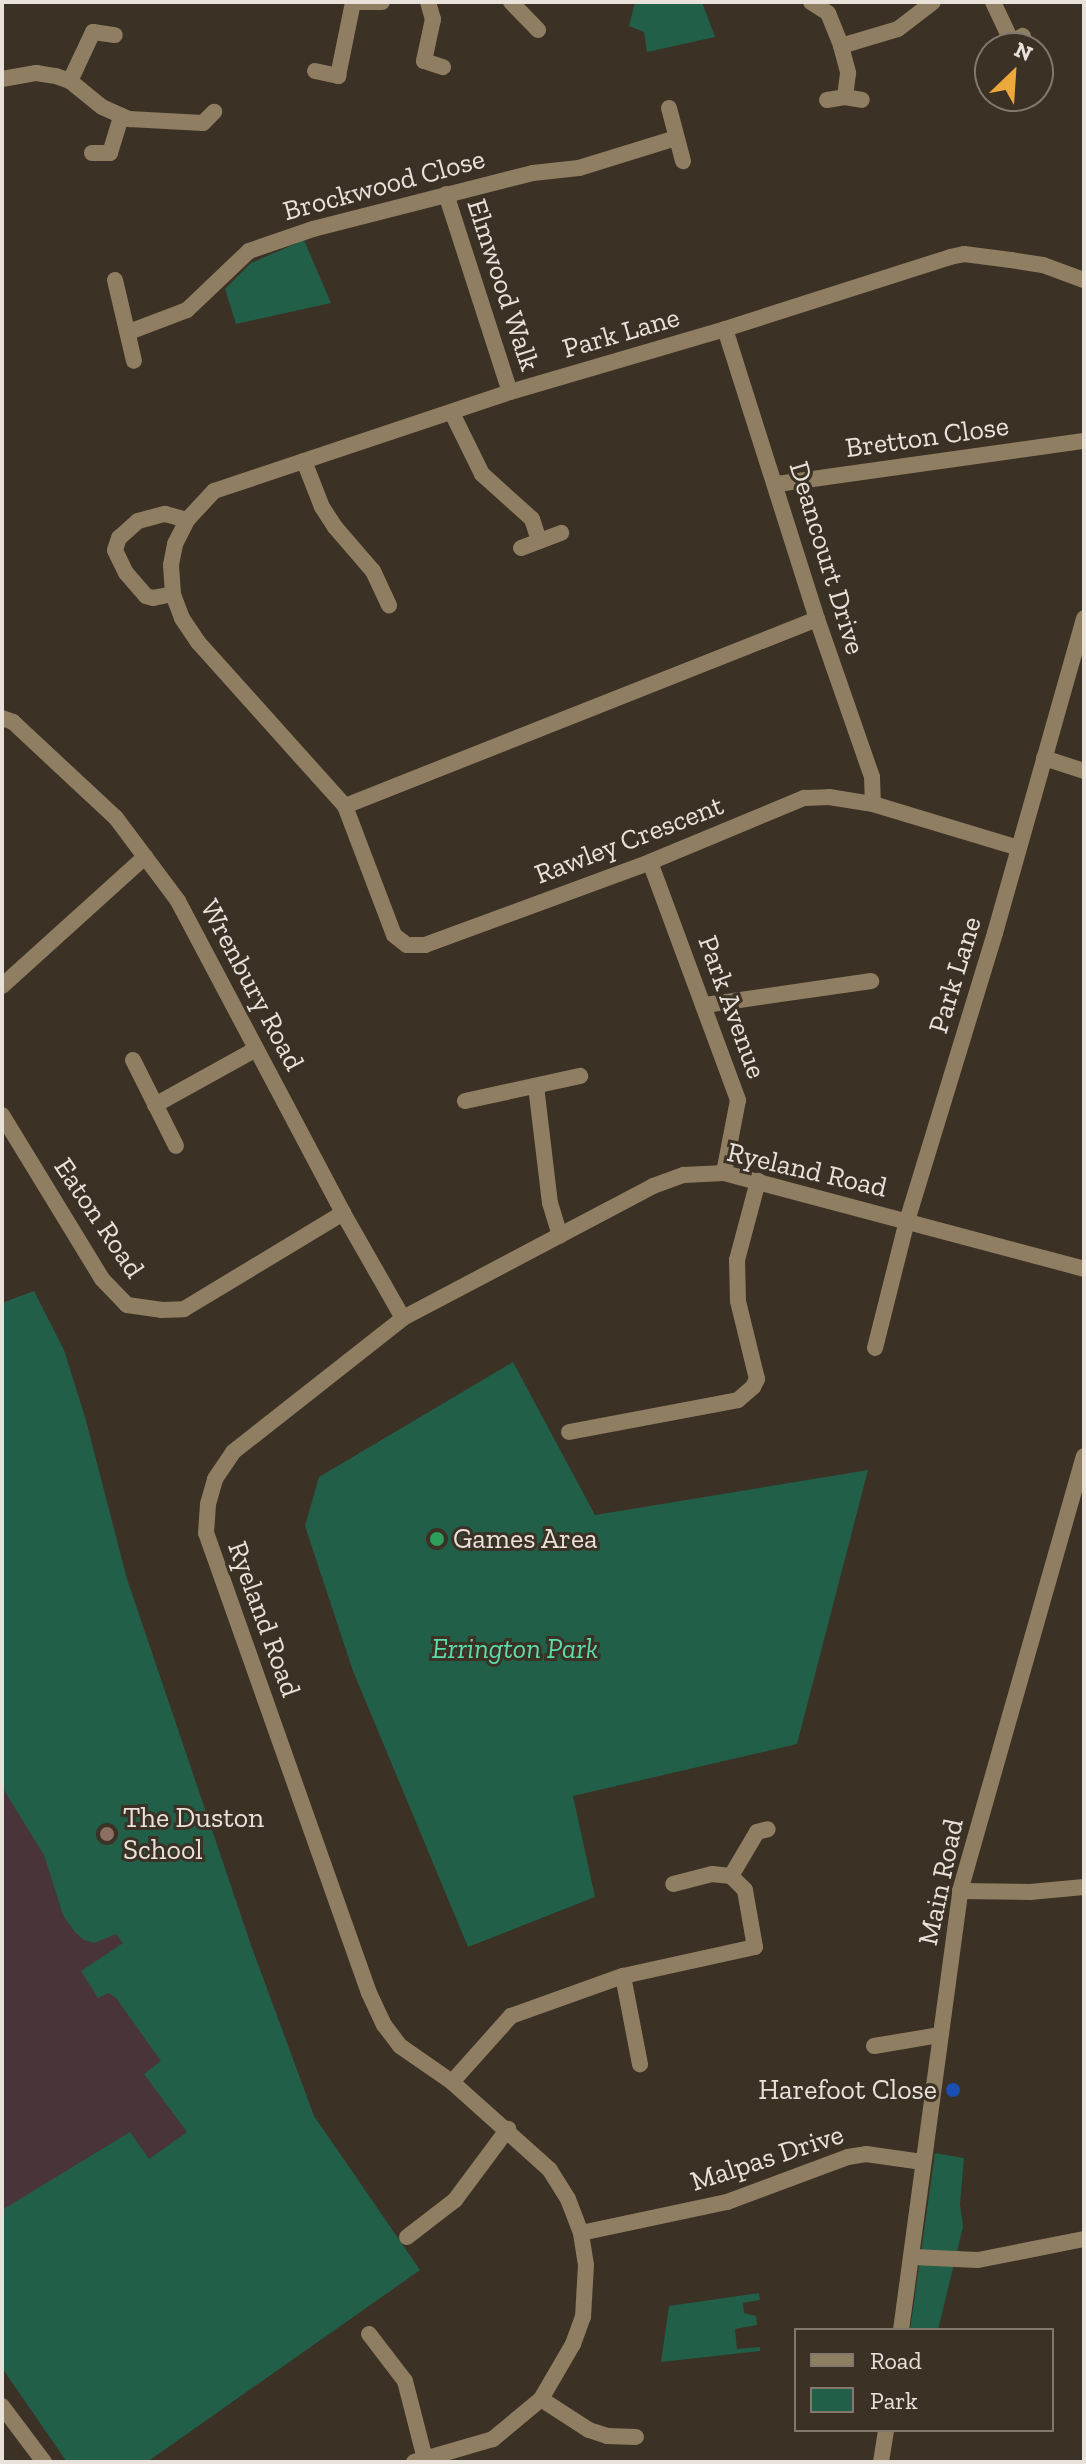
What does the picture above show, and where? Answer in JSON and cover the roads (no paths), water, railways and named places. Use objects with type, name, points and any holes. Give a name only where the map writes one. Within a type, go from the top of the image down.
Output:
[{"type":"street","points":[[315,71],[338,76],[354,2],[382,2]]},
{"type":"street","points":[[428,2],[432,31],[424,61],[443,67]]},
{"type":"street","points":[[511,2],[525,20],[538,30]]},
{"type":"street","points":[[811,2],[828,13],[841,46],[853,98],[827,100]]},
{"type":"street","points":[[993,2],[1008,32]]},
{"type":"street","points":[[841,46],[898,29],[928,4]]},
{"type":"street","points":[[70,81],[93,32],[115,35]]},
{"type":"street","points":[[2,79],[36,73],[70,81],[102,107],[121,116],[203,123],[214,112]]},
{"type":"street","points":[[669,108],[683,161]]},
{"type":"street","points":[[92,153],[110,153],[121,116]]},
{"type":"street","name":"Brockwood Close","points":[[129,332],[187,310],[249,251],[313,229],[533,173],[579,168],[676,138]]},
{"type":"street","name":"Elmwood Walk","points":[[446,194],[510,392]]},
{"type":"street","name":"Park Lane","points":[[274,729],[198,642],[182,618],[173,594],[171,565],[175,544],[187,520],[214,491],[510,392],[964,254],[1043,265],[1084,280]]},
{"type":"street","points":[[115,280],[134,361]]},
{"type":"street","name":"Deancourt Drive","points":[[725,329],[777,484],[817,619],[872,777],[873,804]]},
{"type":"street","points":[[452,413],[482,474],[532,519],[539,541]]},
{"type":"street","name":"Bretton Close","points":[[777,484],[1084,441]]},
{"type":"street","points":[[304,461],[322,507],[373,571],[389,606]]},
{"type":"street","points":[[173,594],[153,598],[146,596],[126,573],[115,550],[119,538],[138,521],[165,514],[187,520]]},
{"type":"street","points":[[521,548],[561,533]]},
{"type":"street","name":"Park Lane","points":[[875,1348],[907,1221],[1019,848],[1084,618]]},
{"type":"street","points":[[345,806],[817,619]]},
{"type":"street","name":"Wrenbury Road","points":[[2,718],[13,722],[116,818],[178,901],[343,1213],[403,1318]]},
{"type":"street","name":"Rawley Crescent","points":[[274,729],[345,806],[394,935],[407,945],[425,945],[650,862],[804,798],[829,797],[873,804],[1019,848]]},
{"type":"street","points":[[1044,758],[1084,771]]},
{"type":"street","points":[[2,986],[145,857]]},
{"type":"street","name":"Park Avenue","points":[[650,862],[738,1100],[724,1173]]},
{"type":"street","points":[[705,1005],[871,981]]},
{"type":"street","points":[[155,1105],[256,1049]]},
{"type":"street","points":[[133,1060],[176,1146]]},
{"type":"street","points":[[465,1101],[580,1076]]},
{"type":"street","points":[[536,1086],[550,1203],[560,1235]]},
{"type":"street","name":"Eaton Road","points":[[2,1115],[102,1279],[127,1305],[161,1310],[184,1309],[343,1213]]},
{"type":"street","name":"Ryeland Road","points":[[420,2461],[493,2439],[541,2399],[573,2344],[583,2317],[586,2291],[581,2233],[568,2199],[550,2170],[508,2129],[452,2082],[400,2046],[384,2025],[369,1993],[206,1533],[208,1504],[215,1479],[233,1452],[403,1318],[653,1186],[684,1175],[724,1173],[1084,1269]]},
{"type":"street","points":[[569,1432],[738,1400],[753,1387],[757,1379],[738,1301],[737,1260],[758,1181]]},
{"type":"street","name":"Main Road","points":[[901,2328],[960,1891],[1084,1456]]},
{"type":"street","points":[[731,1876],[757,1832],[768,1829]]},
{"type":"street","points":[[452,2082],[511,2016],[623,1976],[755,1947],[745,1890],[731,1876],[712,1874],[673,1884]]},
{"type":"street","points":[[960,1891],[1030,1892],[1084,1887]]},
{"type":"street","points":[[623,1976],[640,2064]]},
{"type":"street","points":[[874,2046],[940,2035]]},
{"type":"street","points":[[407,2237],[455,2200],[508,2129]]},
{"type":"street","name":"Malpas Drive","points":[[581,2233],[727,2202],[848,2157],[866,2154],[922,2162]]},
{"type":"street","points":[[913,2257],[978,2260],[1084,2239]]},
{"type":"street","points":[[369,2334],[405,2381],[420,2461]]},
{"type":"street","points":[[541,2399],[589,2430],[607,2436],[636,2437]]},
{"type":"street","points":[[2,2406],[44,2462]]},
{"type":"street","points":[[881,2462],[886,2432]]},
{"type":"place","name":"Games Area","points":[[437,1539]]},
{"type":"place","name":"The Duston School","points":[[107,1834]]},
{"type":"place","name":"Harefoot Close","points":[[953,2090]]},
{"type":"park label","name":"Errington Park","points":[[515,1649]]}]
